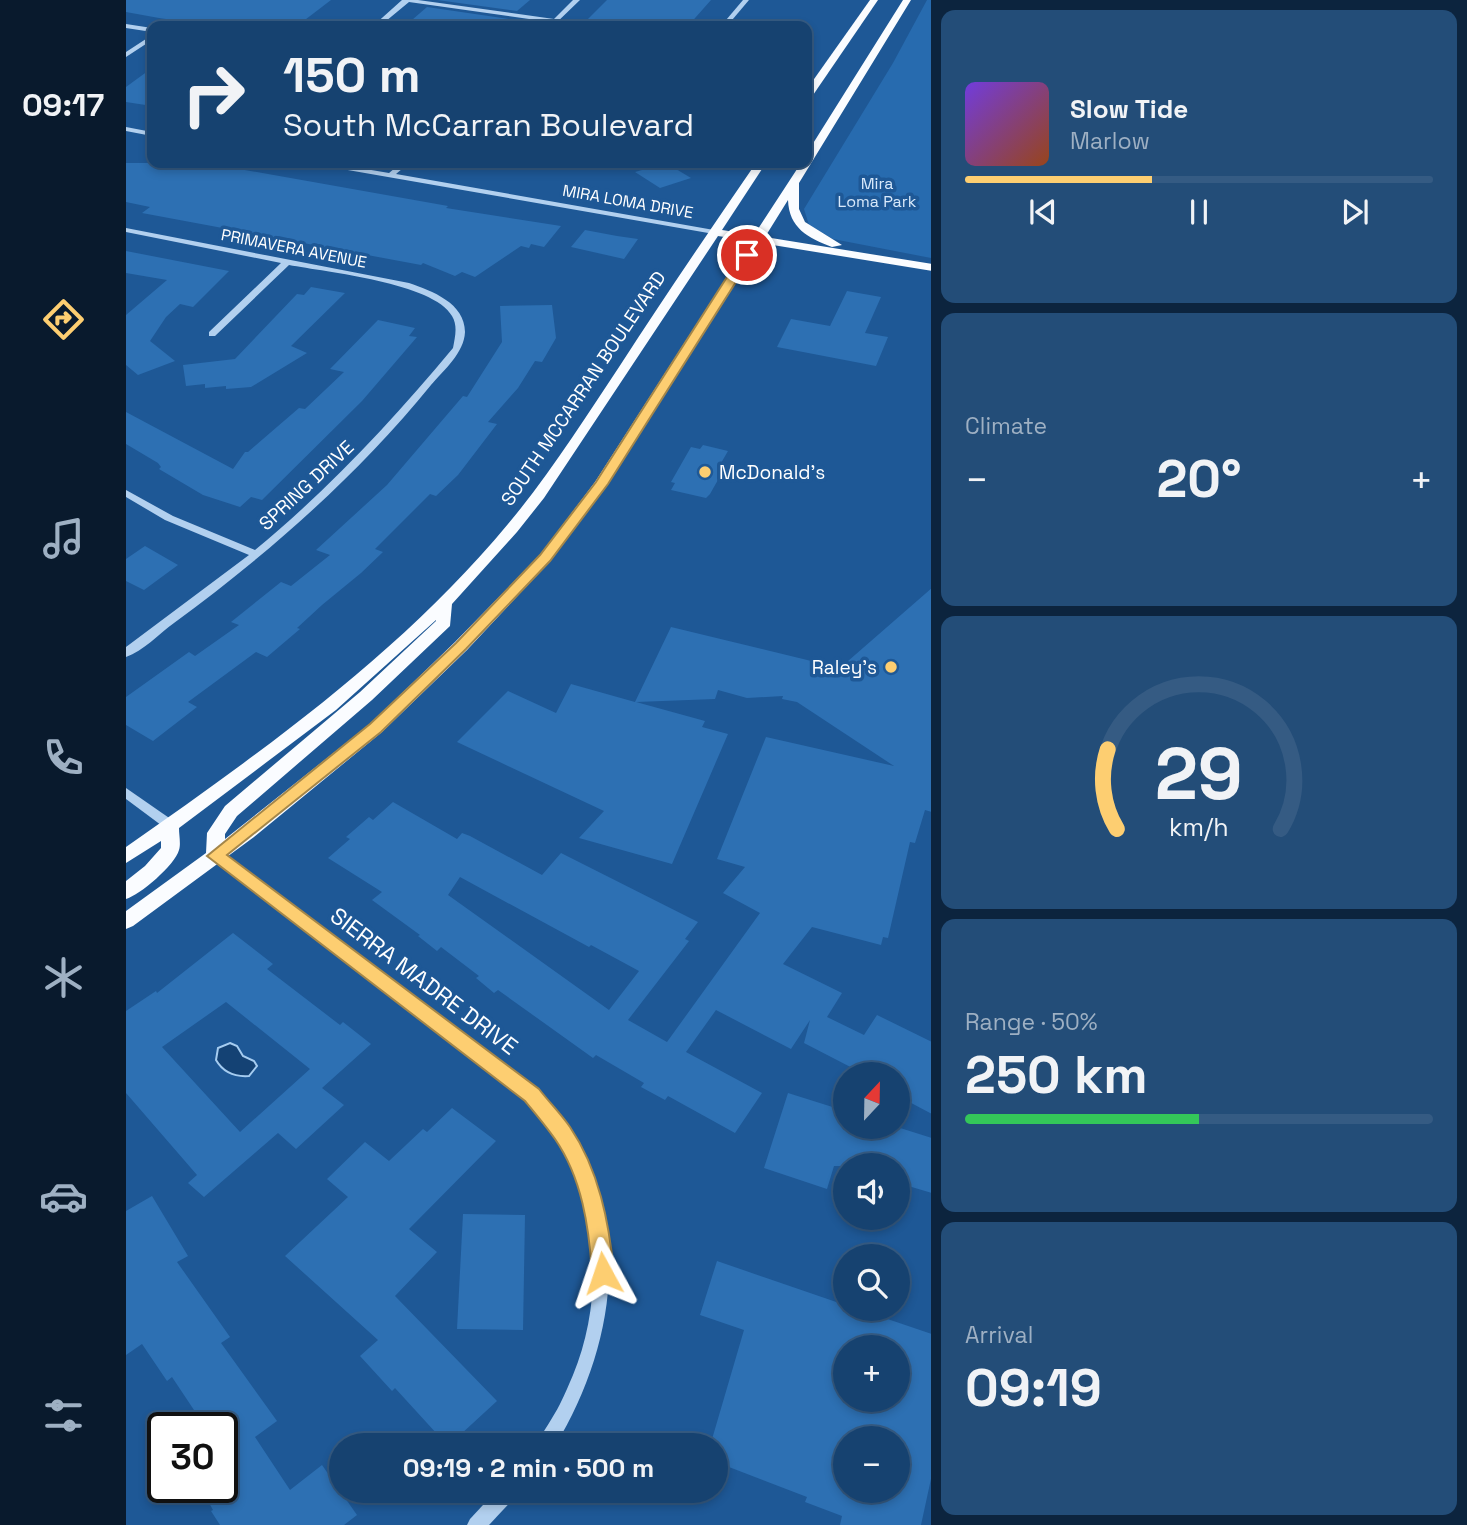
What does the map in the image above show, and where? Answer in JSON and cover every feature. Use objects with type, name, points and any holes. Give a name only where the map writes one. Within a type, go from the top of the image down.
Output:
[{"type":"main road","points":[[812,89],[874,0]]},
{"type":"main road","points":[[812,152],[907,0]]},
{"type":"main road","name":"SOUTH MCCARRAN BOULEVARD","points":[[126,856],[281,746],[385,660],[444,603],[512,529],[558,467],[758,168]]},
{"type":"main road","points":[[126,921],[215,856],[376,728],[461,646],[545,558],[601,484],[802,168]]},
{"type":"main road","points":[[796,178],[791,204],[798,223],[821,239],[876,259]]},
{"type":"main road","name":"MIRA LOMA DRIVE","points":[[714,232],[931,268]]},
{"type":"main road","points":[[215,856],[216,833],[231,811],[366,696],[444,622],[444,603]]},
{"type":"main road","points":[[126,892],[152,871],[170,850],[170,825]]},
{"type":"street","points":[[382,21],[407,0],[534,21]]},
{"type":"street","points":[[555,21],[578,0]]},
{"type":"street","points":[[727,21],[746,0]]},
{"type":"street","points":[[126,26],[147,29]]},
{"type":"street","points":[[126,55],[147,40]]},
{"type":"street","points":[[126,129],[147,133]]},
{"type":"street","name":"MIRA LOMA DRIVE","points":[[349,168],[714,232]]},
{"type":"street","points":[[391,175],[399,168]]},
{"type":"street","name":"PRIMAVERA AVENUE","points":[[126,230],[406,285],[438,297],[452,308]]},
{"type":"street","points":[[212,334],[288,261]]},
{"type":"street","name":"SPRING DRIVE","points":[[126,653],[257,554],[365,455],[457,348],[461,326],[452,308]]},
{"type":"street","points":[[126,493],[169,518],[257,554]]},
{"type":"street","points":[[126,792],[170,825]]},
{"type":"street","name":"SIERRA MADRE DRIVE","points":[[215,856],[492,1063],[532,1095],[564,1135],[587,1183],[599,1226],[603,1273],[594,1332],[578,1386],[552,1433]]},
{"type":"street","points":[[476,1525],[497,1503]]},
{"type":"green space","name":"Mira Loma Park","points":[[927,0],[931,0],[931,258],[833,239],[809,225],[804,209],[893,63]]},
{"type":"shaded area","points":[[230,1043],[237,1046],[243,1056],[254,1061],[257,1066],[249,1076],[230,1073],[216,1060],[218,1048]]},
{"type":"building","points":[[126,0],[331,0],[304,21],[180,21],[126,12]]},
{"type":"building","points":[[437,0],[530,0],[517,11]]},
{"type":"building","points":[[607,0],[711,0],[692,21],[586,21]]},
{"type":"building","points":[[427,7],[509,19],[507,21],[411,21]]},
{"type":"building","points":[[147,72],[147,105],[126,102],[126,87]]},
{"type":"building","points":[[126,163],[147,163],[147,168],[234,168],[448,206],[446,208],[561,226],[544,247],[531,244],[529,248],[521,246],[475,277],[462,272],[455,276],[423,263],[421,265],[142,213],[150,207],[126,202]]},
{"type":"building","points":[[649,168],[674,168],[691,178],[660,188],[635,172]]},
{"type":"building","points":[[585,230],[638,239],[624,259],[571,247]]},
{"type":"building","points":[[126,251],[229,271],[193,307],[180,304],[166,317],[150,341],[175,361],[138,375],[126,365],[126,315],[167,280],[126,273]]},
{"type":"building","points":[[311,287],[345,293],[291,346],[307,353],[251,387],[226,389],[226,386],[205,388],[205,384],[186,386],[183,365],[235,359],[297,294],[304,295]]},
{"type":"building","points":[[847,291],[881,297],[865,333],[888,337],[876,366],[777,347],[791,319],[830,326]]},
{"type":"building","points":[[552,305],[556,338],[542,362],[535,361],[518,388],[488,422],[497,424],[458,475],[436,496],[430,494],[375,549],[383,552],[267,657],[256,652],[188,702],[197,707],[153,741],[126,725],[126,697],[189,652],[195,656],[239,625],[231,622],[281,582],[291,586],[330,555],[316,550],[387,485],[463,396],[467,397],[502,342],[500,306]]},
{"type":"building","points":[[378,320],[415,328],[409,336],[417,337],[362,401],[262,500],[251,497],[240,507],[203,495],[159,469],[161,467],[158,463],[126,444],[126,412],[233,469],[245,452],[299,408],[305,409],[344,372],[330,369]]},
{"type":"building","name":"McDonald's","points":[[703,445],[728,451],[717,470],[723,471],[710,494],[706,498],[671,490],[675,483],[671,482],[691,447],[700,449]]},
{"type":"building","points":[[145,546],[178,565],[144,590],[126,581],[126,559]]},
{"type":"building","points":[[931,589],[931,812],[925,810],[915,843],[910,842],[888,938],[883,937],[881,945],[812,927],[783,964],[842,993],[827,1017],[864,1035],[877,1015],[931,1042],[931,1113],[910,1102],[910,1062],[841,1062],[804,1043],[810,1020],[791,1049],[716,1010],[686,1052],[762,1093],[735,1133],[668,1096],[665,1100],[641,1087],[644,1083],[596,1055],[593,1058],[498,990],[494,993],[476,978],[479,976],[441,947],[437,951],[372,900],[382,892],[328,858],[350,839],[346,837],[369,817],[373,820],[393,802],[457,839],[462,833],[470,836],[542,875],[561,853],[698,922],[685,939],[689,941],[628,1020],[667,1042],[760,913],[723,893],[745,867],[717,859],[766,737],[894,766],[797,702],[782,699],[783,696],[747,698],[718,690],[715,699],[636,702],[705,721],[702,727],[728,734],[672,864],[579,838],[604,811],[457,742],[508,691],[556,713],[571,684],[635,702],[671,627],[840,668]],"holes":[[[460,877],[639,971],[609,1010],[448,895]]]},
{"type":"building","points":[[233,933],[273,964],[267,969],[340,1025],[343,1022],[371,1044],[322,1088],[344,1105],[296,1149],[278,1133],[204,1197],[188,1183],[197,1175],[126,1093],[126,1011],[156,991],[157,993]],"holes":[[[226,1002],[310,1069],[240,1132],[162,1047]]]},
{"type":"building","points":[[788,1093],[833,1107],[833,1139],[910,1139],[910,1131],[931,1138],[931,1193],[910,1186],[910,1153],[833,1153],[833,1169],[827,1189],[764,1168]]},
{"type":"building","points":[[452,1108],[496,1141],[409,1229],[437,1252],[395,1296],[497,1401],[462,1433],[436,1433],[395,1388],[392,1391],[360,1356],[378,1340],[285,1256],[348,1197],[327,1179],[365,1142],[389,1161],[423,1129],[427,1132]]},
{"type":"building","points":[[152,1196],[188,1256],[177,1262],[230,1337],[221,1343],[277,1421],[255,1437],[290,1490],[322,1465],[329,1475],[329,1503],[349,1503],[357,1515],[344,1525],[220,1525],[209,1503],[238,1503],[238,1412],[195,1412],[172,1377],[167,1381],[142,1344],[126,1355],[126,1211]]},
{"type":"building","points":[[463,1214],[525,1215],[523,1330],[457,1329]]},
{"type":"building","points":[[717,1261],[833,1301],[833,1321],[894,1321],[931,1334],[931,1479],[921,1525],[840,1525],[842,1516],[805,1502],[807,1497],[728,1467],[728,1433],[714,1433],[744,1330],[700,1315]]},
{"type":"place","name":"McDonald's","points":[[705,472]]},
{"type":"place","name":"Raley's","points":[[891,667]]},
{"type":"route","points":[[603,1273],[599,1226],[587,1183],[564,1135],[532,1095],[215,856],[376,728],[461,646],[545,558],[601,484],[747,255]]}]
